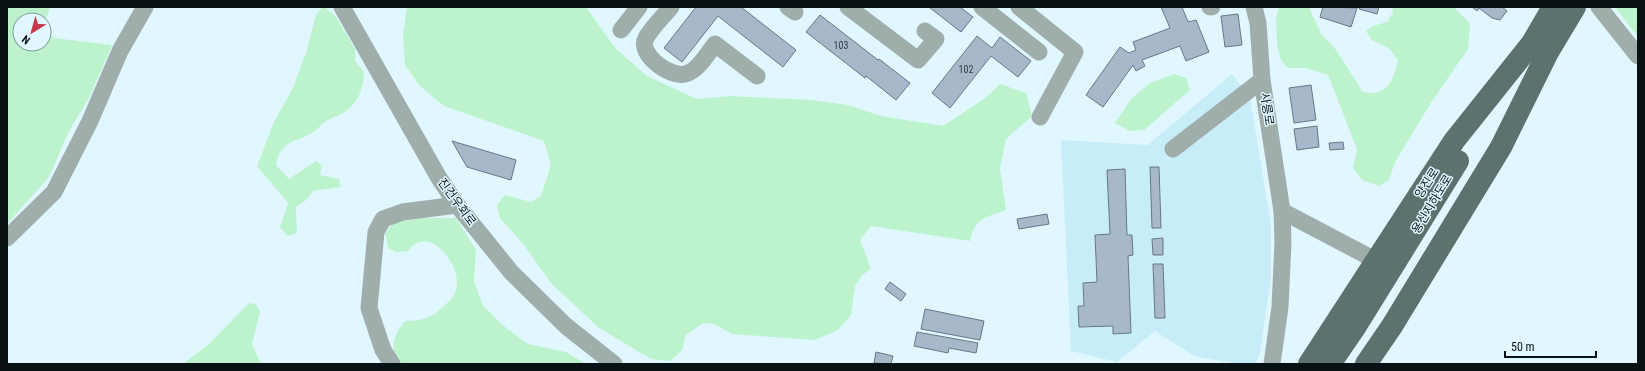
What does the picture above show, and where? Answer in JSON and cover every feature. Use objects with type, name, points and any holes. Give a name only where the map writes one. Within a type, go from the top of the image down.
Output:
[{"type":"main road","name":"양진로","points":[[1366,364],[1392,326],[1501,147],[1540,48],[1553,7]]},
{"type":"main road","name":"양진로","points":[[1309,364],[1375,260],[1454,141],[1540,48],[1575,7]]},
{"type":"main road","name":"용신지하도로","points":[[1330,364],[1540,48]]},
{"type":"main road","name":"용신지하도로","points":[[1349,364],[1361,348],[1462,184],[1540,48]]},
{"type":"street","points":[[7,238],[54,192],[90,121],[120,51],[145,7]]},
{"type":"street","name":"진건우회로","points":[[342,7],[439,178],[457,205],[511,272],[566,326],[614,364]]},
{"type":"street","points":[[621,30],[639,7]]},
{"type":"street","points":[[671,7],[645,39],[645,50],[658,65],[667,72],[684,75],[693,70],[715,44],[757,76]]},
{"type":"street","points":[[848,7],[918,60],[936,39],[925,31]]},
{"type":"street","points":[[982,7],[1039,52]]},
{"type":"street","points":[[1020,7],[1075,52],[1040,117]]},
{"type":"street","name":"사릉로","points":[[1254,7],[1258,23],[1262,80],[1270,124],[1282,211],[1283,242],[1280,307],[1272,364]]},
{"type":"street","points":[[1599,7],[1638,56]]},
{"type":"street","points":[[1173,149],[1262,80]]},
{"type":"street","points":[[392,364],[383,350],[369,308],[376,232],[383,219],[403,212],[457,205]]},
{"type":"street","points":[[1282,211],[1375,260]]},
{"type":"shaded area","points":[[1232,74],[1250,98],[1271,225],[1271,277],[1260,353],[1255,364],[1237,364],[1194,356],[1155,331],[1117,362],[1071,351],[1061,140],[1148,145]]},
{"type":"green space","points":[[7,7],[50,7],[48,12],[12,12],[12,52],[52,52],[52,36],[54,38],[112,45],[89,98],[69,131],[49,177],[7,224]]},
{"type":"green space","points":[[322,7],[325,7],[336,17],[355,49],[355,61],[364,72],[361,90],[353,105],[341,114],[325,122],[315,131],[290,143],[281,150],[276,165],[289,179],[316,161],[322,166],[320,175],[339,179],[341,187],[313,191],[306,200],[296,207],[297,233],[287,236],[280,227],[288,203],[257,166],[274,122],[293,88],[306,53],[316,15]]},
{"type":"green space","points":[[407,7],[586,7],[616,49],[647,76],[697,99],[730,96],[811,100],[848,105],[881,116],[943,126],[984,99],[1000,84],[1026,93],[1032,116],[1006,139],[1000,169],[1006,210],[987,217],[978,223],[972,233],[970,241],[871,226],[860,240],[871,269],[862,275],[855,286],[851,315],[838,330],[815,340],[732,334],[714,324],[703,323],[686,335],[682,350],[670,361],[651,359],[599,328],[551,283],[524,245],[500,218],[497,205],[505,195],[531,202],[541,196],[551,165],[544,141],[444,106],[420,86],[405,65],[403,35]]},
{"type":"green space","points":[[1279,7],[1309,7],[1321,34],[1334,47],[1363,92],[1371,93],[1383,90],[1388,86],[1394,75],[1398,61],[1390,49],[1372,40],[1366,31],[1373,26],[1387,22],[1393,12],[1392,7],[1454,7],[1470,24],[1468,49],[1432,101],[1395,162],[1389,180],[1379,186],[1362,180],[1353,168],[1357,149],[1328,75],[1306,68],[1288,68],[1281,60],[1277,45],[1276,18]]},
{"type":"green space","points":[[1615,7],[1638,7],[1638,37]]},
{"type":"green space","points":[[1174,74],[1186,78],[1190,90],[1144,130],[1130,131],[1115,123],[1132,98],[1150,83]]},
{"type":"green space","points":[[421,218],[456,218],[476,250],[474,281],[483,306],[505,327],[528,344],[566,352],[586,364],[399,364],[394,352],[394,341],[401,326],[405,321],[426,318],[440,310],[452,298],[457,286],[456,274],[452,263],[445,253],[436,245],[427,242],[417,243],[408,251],[396,252],[388,248],[385,233],[393,223]]},
{"type":"green space","points":[[249,303],[256,304],[260,312],[252,344],[261,364],[183,364],[209,344]]},
{"type":"building","points":[[696,7],[741,7],[796,50],[783,67],[718,16],[682,62],[664,48]]},
{"type":"building","points":[[929,7],[960,7],[973,17],[961,32]]},
{"type":"building","points":[[1161,7],[1182,7],[1188,22],[1196,20],[1209,52],[1186,61],[1180,46],[1142,60],[1145,66],[1136,71],[1133,65],[1103,107],[1086,95],[1120,47],[1129,53],[1136,50],[1133,42],[1170,28]]},
{"type":"building","points":[[1323,7],[1357,8],[1351,27],[1320,17]]},
{"type":"building","points":[[1360,7],[1379,7],[1377,14],[1359,9]]},
{"type":"building","points":[[1472,7],[1502,7],[1507,11],[1500,20],[1492,18],[1479,8],[1477,11]]},
{"type":"building","points":[[1238,14],[1242,45],[1225,47],[1221,16]]},
{"type":"building","points":[[820,15],[910,83],[896,100],[806,32]]},
{"type":"building","points":[[977,36],[992,48],[1000,37],[1031,61],[1018,77],[991,56],[950,108],[932,93]]},
{"type":"building","points":[[1311,85],[1316,120],[1294,123],[1289,88]]},
{"type":"building","points":[[1317,126],[1319,147],[1297,150],[1294,129]]},
{"type":"building","points":[[452,141],[516,160],[511,180],[467,167]]},
{"type":"building","points":[[1343,142],[1344,149],[1330,150],[1329,143]]},
{"type":"building","points":[[1150,167],[1159,167],[1161,228],[1152,228]]},
{"type":"building","points":[[1125,169],[1127,235],[1132,235],[1133,255],[1128,256],[1131,333],[1113,334],[1113,326],[1079,327],[1078,306],[1084,306],[1083,283],[1097,282],[1095,235],[1110,234],[1107,170]]},
{"type":"building","points":[[1047,214],[1049,224],[1019,229],[1017,219]]},
{"type":"building","points":[[1163,238],[1163,255],[1153,255],[1152,239]]},
{"type":"building","points":[[1153,264],[1163,264],[1165,318],[1155,318]]},
{"type":"building","points":[[890,282],[906,294],[901,301],[885,289]]},
{"type":"building","points":[[925,309],[984,321],[980,340],[921,329]]},
{"type":"building","points":[[917,332],[978,343],[976,353],[949,348],[948,353],[914,346]]},
{"type":"building","points":[[876,352],[893,356],[891,364],[874,363]]}]
